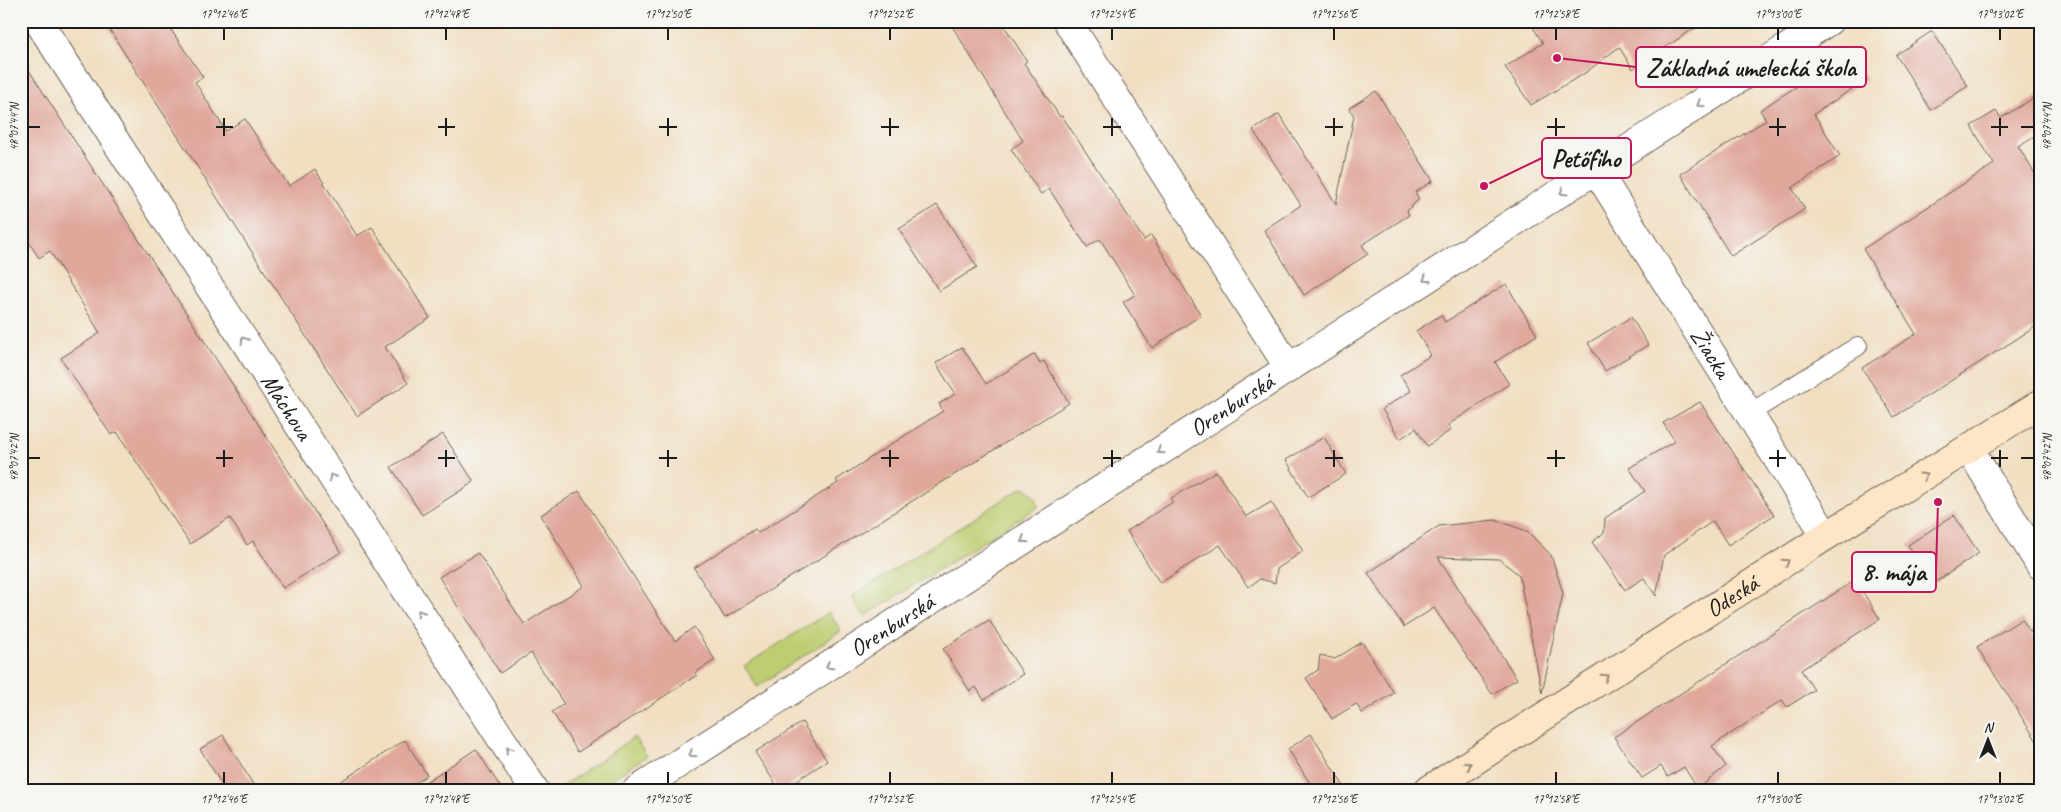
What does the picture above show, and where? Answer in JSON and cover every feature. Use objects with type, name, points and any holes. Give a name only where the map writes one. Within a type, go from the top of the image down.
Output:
[{"type":"street","name":"Máchova","points":[[38,21],[535,791]]},
{"type":"street","points":[[1067,21],[1289,368]]},
{"type":"street","name":"Orenburská","points":[[636,791],[1829,21]]},
{"type":"street","name":"Žiacka","points":[[1596,170],[1826,536]]},
{"type":"street","name":"Odeská","points":[[1427,791],[1826,536],[2040,404]]},
{"type":"street","points":[[1969,448],[2040,565]]},
{"type":"lane","points":[[1750,413],[1858,346]]},
{"type":"green space","points":[[1023,487],[1034,495],[1038,507],[865,616],[856,607],[853,596]]},
{"type":"green space","points":[[829,612],[841,631],[757,687],[744,666]]},
{"type":"green space","points":[[634,737],[647,756],[594,791],[555,791]]},
{"type":"building","points":[[104,21],[165,21],[203,77],[195,82],[226,131],[245,119],[289,186],[315,169],[357,236],[372,227],[430,318],[385,347],[408,383],[357,416]]},
{"type":"building","points":[[949,21],[1001,21],[1027,61],[1024,63],[1060,117],[1062,116],[1144,240],[1151,235],[1201,315],[1152,348],[1123,302],[1135,295],[1100,239],[1087,247],[1049,189],[1041,194],[1011,149],[1023,141]]},
{"type":"building","points":[[1529,21],[1705,21],[1633,69],[1619,47],[1585,73],[1531,105],[1505,67],[1543,43]]},
{"type":"building","points":[[1932,31],[1968,86],[1931,110],[1896,55]]},
{"type":"building","points":[[1850,52],[1867,79],[1814,114],[1840,156],[1792,188],[1805,209],[1731,256],[1680,174],[1766,120],[1760,110]]},
{"type":"building","points":[[21,58],[341,552],[283,588],[253,541],[247,545],[230,518],[190,544],[117,432],[111,435],[61,358],[100,333],[50,251],[39,258],[21,230]]},
{"type":"building","points":[[1376,91],[1433,181],[1415,192],[1419,199],[1407,211],[1409,215],[1362,245],[1368,254],[1304,295],[1264,230],[1301,205],[1253,130],[1279,114],[1336,204],[1354,116],[1349,108]]},
{"type":"building","points":[[2040,94],[2040,133],[2018,146],[2040,182],[2040,324],[1894,417],[1862,368],[1916,334],[1863,249],[1994,164],[1971,126],[1996,111],[2001,118]]},
{"type":"building","points":[[937,205],[977,267],[939,291],[899,229]]},
{"type":"building","points":[[1506,284],[1537,335],[1495,362],[1509,384],[1448,425],[1451,430],[1427,446],[1416,428],[1400,439],[1382,409],[1411,391],[1400,375],[1431,355],[1416,331],[1441,315],[1445,322]]},
{"type":"building","points":[[1631,317],[1648,345],[1605,371],[1588,343]]},
{"type":"building","points":[[962,347],[986,384],[1035,354],[1040,363],[1044,361],[1069,403],[725,618],[694,568],[755,529],[758,533],[838,483],[836,480],[943,411],[939,404],[955,394],[936,363]]},
{"type":"building","points":[[1700,402],[1774,515],[1728,545],[1713,521],[1664,555],[1656,596],[1644,578],[1625,590],[1592,542],[1604,533],[1605,518],[1645,491],[1629,468],[1675,441],[1663,423]]},
{"type":"building","points":[[443,434],[474,482],[422,515],[391,467]]},
{"type":"building","points":[[1324,437],[1346,474],[1308,497],[1286,460]]},
{"type":"building","points":[[1216,471],[1246,517],[1271,502],[1303,551],[1277,569],[1275,583],[1260,579],[1248,587],[1220,545],[1160,583],[1127,531],[1173,502],[1170,499]]},
{"type":"building","points":[[579,491],[675,641],[694,627],[715,660],[695,673],[697,675],[578,752],[552,712],[564,704],[531,653],[500,673],[439,577],[478,553],[524,624],[584,586],[541,515]]},
{"type":"building","points":[[1954,515],[1979,553],[1934,583],[1908,545]]},
{"type":"building","points":[[1495,520],[1527,531],[1551,555],[1563,593],[1542,693],[1519,575],[1499,559],[1438,557],[1517,679],[1492,694],[1434,608],[1404,627],[1368,573],[1439,526]]},
{"type":"building","points":[[1855,580],[1880,619],[1801,670],[1814,690],[1787,707],[1782,700],[1712,746],[1726,766],[1698,789],[1684,767],[1668,777],[1661,766],[1642,778],[1614,737]]},
{"type":"building","points":[[2022,619],[2040,646],[2040,746],[1977,647]]},
{"type":"building","points":[[989,620],[1023,674],[984,700],[976,687],[970,691],[943,649]]},
{"type":"building","points":[[1362,642],[1394,693],[1362,713],[1356,704],[1332,719],[1306,678],[1318,670],[1320,655],[1335,659]]},
{"type":"building","points":[[802,722],[827,761],[780,791],[755,752]]},
{"type":"building","points":[[1311,734],[1347,791],[1315,791],[1288,749]]},
{"type":"building","points":[[223,735],[257,791],[226,791],[200,749]]},
{"type":"building","points":[[405,740],[427,775],[404,791],[326,791]]},
{"type":"building","points":[[476,749],[503,791],[412,791]]},
{"type":"place","name":"Základná umelecká škola","points":[[1557,58]]},
{"type":"place","name":"Petőfiho","points":[[1484,186]]},
{"type":"place","name":"8. mája","points":[[1938,502]]}]
